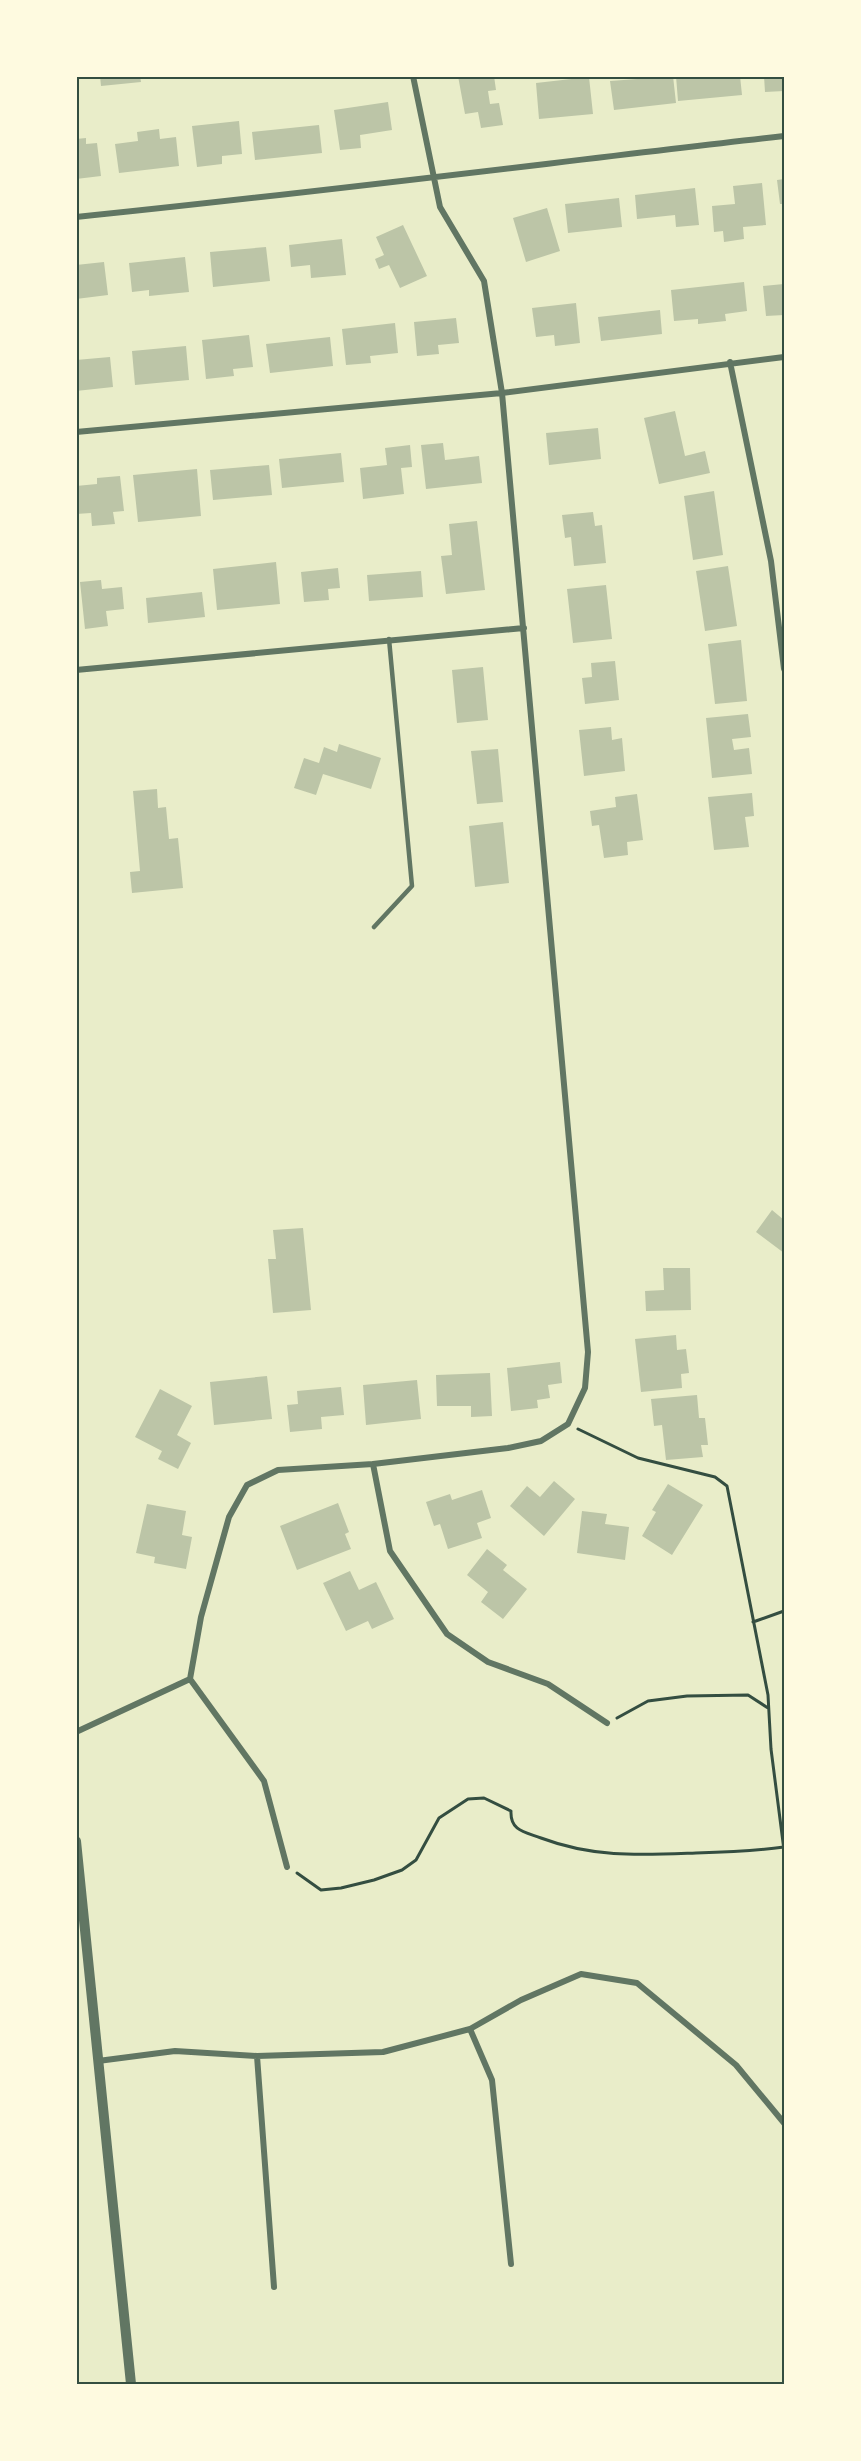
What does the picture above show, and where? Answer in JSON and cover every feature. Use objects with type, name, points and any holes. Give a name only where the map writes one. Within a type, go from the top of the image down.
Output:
[{"type":"street","points":[[287,1867],[264,1781],[190,1679],[201,1617],[229,1517],[247,1485],[278,1470],[373,1464],[519,1446],[541,1441],[568,1424],[585,1388],[588,1352],[502,393],[484,281],[440,207],[413,76]]},
{"type":"street","points":[[76,217],[258,198],[784,136]]},
{"type":"street","points":[[76,432],[502,393],[730,362],[784,357]]},
{"type":"street","points":[[730,362],[771,561],[784,669]]},
{"type":"street","points":[[76,670],[524,628]]},
{"type":"street","points":[[373,1464],[390,1551],[447,1634],[488,1662],[548,1684],[607,1723]]},
{"type":"street","points":[[76,1732],[190,1679]]},
{"type":"street","points":[[76,1841],[131,2385]]},
{"type":"street","points":[[98,2061],[175,2051],[257,2056],[383,2052],[470,2029],[521,2000],[581,1974],[638,1983],[736,2065],[784,2123]]},
{"type":"street","points":[[470,2029],[492,2080],[511,2264]]},
{"type":"street","points":[[257,2056],[274,2288]]},
{"type":"lane","points":[[374,927],[412,886],[390,639]]},
{"type":"path","points":[[287,1867],[321,1890],[341,1888],[402,1870],[416,1860],[439,1818],[468,1799],[483,1798],[511,1811],[511,1820],[518,1829],[561,1846],[596,1854],[784,1849],[768,1708],[728,1486],[715,1477],[638,1458],[568,1424]]},
{"type":"path","points":[[753,1622],[784,1611]]},
{"type":"path","points":[[607,1723],[648,1701],[687,1696],[748,1695],[768,1708]]},
{"type":"path","points":[[777,1800],[784,1799]]},
{"type":"building","points":[[100,76],[140,76],[141,82],[101,86]]},
{"type":"building","points":[[458,76],[494,76],[496,90],[488,91],[490,104],[499,103],[503,125],[481,128],[478,112],[465,114]]},
{"type":"building","points":[[637,76],[673,76],[676,103],[614,110],[610,81],[637,79]]},
{"type":"building","points":[[676,76],[740,76],[742,95],[678,101]]},
{"type":"building","points":[[764,76],[784,76],[784,91],[765,92]]},
{"type":"building","points":[[589,77],[593,114],[539,119],[536,83]]},
{"type":"building","points":[[388,102],[392,130],[360,135],[361,148],[340,150],[334,110]]},
{"type":"building","points":[[239,121],[242,154],[222,156],[222,164],[197,167],[192,126]]},
{"type":"building","points":[[319,125],[322,153],[255,160],[252,132]]},
{"type":"building","points":[[159,129],[160,139],[176,137],[179,166],[119,173],[115,144],[138,141],[137,132]]},
{"type":"building","points":[[86,138],[86,144],[97,143],[101,176],[76,179],[76,139]]},
{"type":"building","points":[[784,179],[784,204],[780,204],[777,180]]},
{"type":"building","points":[[762,183],[766,225],[743,227],[744,239],[724,242],[723,231],[714,232],[712,206],[735,204],[733,186]]},
{"type":"building","points":[[695,188],[699,225],[676,227],[675,215],[637,219],[635,195]]},
{"type":"building","points":[[619,198],[622,227],[568,233],[565,204]]},
{"type":"building","points":[[547,208],[560,251],[526,262],[513,218]]},
{"type":"building","points":[[403,225],[427,276],[400,288],[389,265],[379,269],[375,259],[384,255],[376,237]]},
{"type":"building","points":[[342,239],[346,275],[311,278],[310,265],[291,267],[289,245]]},
{"type":"building","points":[[266,247],[270,281],[213,287],[210,252]]},
{"type":"building","points":[[185,257],[189,292],[149,296],[149,290],[132,292],[129,263]]},
{"type":"building","points":[[104,262],[108,295],[76,299],[76,265]]},
{"type":"building","points":[[744,282],[747,311],[725,314],[726,321],[698,324],[698,319],[674,321],[671,290]]},
{"type":"building","points":[[784,284],[784,315],[766,316],[763,286]]},
{"type":"building","points":[[576,303],[580,343],[555,346],[554,335],[536,337],[532,308]]},
{"type":"building","points":[[660,310],[662,334],[601,341],[598,317]]},
{"type":"building","points":[[456,318],[459,343],[438,345],[439,354],[417,356],[414,322]]},
{"type":"building","points":[[395,323],[398,353],[370,356],[371,363],[346,365],[342,329]]},
{"type":"building","points":[[249,335],[253,367],[233,369],[234,376],[206,379],[202,340]]},
{"type":"building","points":[[330,337],[333,366],[270,373],[266,344]]},
{"type":"building","points":[[186,346],[189,380],[135,385],[132,351]]},
{"type":"building","points":[[110,357],[113,387],[76,391],[76,360]]},
{"type":"building","points":[[675,411],[685,456],[705,451],[710,473],[659,484],[644,418]]},
{"type":"building","points":[[598,428],[601,459],[549,465],[546,433]]},
{"type":"building","points":[[443,443],[445,460],[479,456],[482,483],[426,489],[421,445]]},
{"type":"building","points":[[410,445],[412,467],[401,468],[404,494],[363,499],[360,468],[387,465],[385,448]]},
{"type":"building","points":[[341,453],[344,482],[282,488],[279,459]]},
{"type":"building","points":[[269,465],[272,495],[213,500],[210,470]]},
{"type":"building","points":[[197,469],[201,516],[138,522],[133,475]]},
{"type":"building","points":[[120,476],[124,511],[113,512],[115,524],[92,526],[91,513],[76,514],[76,486],[97,484],[97,478]]},
{"type":"building","points":[[714,491],[723,555],[693,560],[684,496]]},
{"type":"building","points":[[593,512],[595,526],[602,525],[606,563],[574,566],[571,537],[565,538],[562,515]]},
{"type":"building","points":[[477,521],[485,590],[446,594],[441,556],[452,555],[449,524]]},
{"type":"building","points":[[276,562],[280,604],[217,610],[213,569]]},
{"type":"building","points":[[728,566],[737,626],[705,631],[696,571]]},
{"type":"building","points":[[338,568],[340,588],[328,589],[329,600],[304,602],[301,572]]},
{"type":"building","points":[[421,571],[423,597],[369,601],[367,575]]},
{"type":"building","points":[[101,580],[102,589],[122,587],[124,609],[106,611],[108,626],[85,629],[80,582]]},
{"type":"building","points":[[606,585],[612,639],[573,643],[567,589]]},
{"type":"building","points":[[202,592],[205,617],[148,623],[146,598]]},
{"type":"building","points":[[741,640],[747,701],[715,704],[708,644]]},
{"type":"building","points":[[615,661],[619,700],[585,704],[582,678],[592,677],[591,663]]},
{"type":"building","points":[[483,667],[488,720],[457,723],[452,670]]},
{"type":"building","points":[[748,714],[751,737],[732,739],[734,750],[749,748],[752,774],[712,778],[706,718]]},
{"type":"building","points":[[611,727],[612,740],[622,738],[625,771],[584,776],[579,730]]},
{"type":"building","points":[[339,744],[381,758],[371,789],[323,774],[316,795],[294,788],[304,758],[319,763],[324,747],[337,752]]},
{"type":"building","points":[[498,749],[503,802],[477,804],[471,751]]},
{"type":"building","points":[[157,789],[158,808],[166,807],[169,839],[178,838],[183,888],[132,893],[130,872],[140,871],[133,791]]},
{"type":"building","points":[[752,793],[754,816],[745,817],[749,847],[714,850],[708,797]]},
{"type":"building","points":[[637,794],[643,840],[627,842],[628,855],[604,858],[599,825],[592,826],[590,811],[616,807],[615,797]]},
{"type":"building","points":[[503,822],[509,883],[475,887],[469,826]]},
{"type":"building","points":[[772,1210],[784,1220],[784,1253],[756,1232]]},
{"type":"building","points":[[303,1228],[311,1310],[273,1313],[268,1259],[276,1259],[273,1230]]},
{"type":"building","points":[[663,1268],[690,1268],[691,1310],[646,1311],[645,1291],[664,1290]]},
{"type":"building","points":[[676,1335],[677,1350],[686,1349],[689,1373],[681,1374],[682,1388],[641,1392],[635,1339]]},
{"type":"building","points":[[560,1362],[562,1383],[548,1385],[550,1398],[537,1400],[538,1408],[511,1411],[507,1368]]},
{"type":"building","points":[[490,1373],[492,1416],[471,1417],[471,1406],[437,1406],[436,1375]]},
{"type":"building","points":[[267,1376],[272,1419],[214,1425],[210,1382]]},
{"type":"building","points":[[417,1380],[421,1419],[366,1425],[363,1385]]},
{"type":"building","points":[[341,1387],[344,1415],[321,1417],[322,1429],[290,1432],[287,1405],[298,1404],[297,1391]]},
{"type":"building","points":[[160,1389],[192,1406],[177,1435],[191,1443],[178,1469],[158,1459],[162,1451],[135,1437]]},
{"type":"building","points":[[697,1395],[699,1418],[705,1418],[708,1445],[701,1445],[703,1457],[666,1460],[662,1425],[654,1426],[651,1399]]},
{"type":"building","points":[[554,1481],[575,1499],[544,1536],[510,1506],[527,1486],[540,1497]]},
{"type":"building","points":[[668,1484],[703,1505],[672,1555],[642,1536],[656,1512],[652,1510]]},
{"type":"building","points":[[482,1490],[491,1518],[477,1523],[482,1538],[448,1549],[440,1524],[434,1526],[426,1502],[450,1494],[452,1500]]},
{"type":"building","points":[[338,1503],[349,1532],[345,1534],[351,1549],[297,1570],[280,1526]]},
{"type":"building","points":[[147,1504],[186,1511],[182,1535],[192,1537],[186,1569],[154,1563],[155,1557],[136,1553]]},
{"type":"building","points":[[582,1511],[607,1514],[605,1524],[629,1527],[625,1560],[577,1553]]},
{"type":"building","points":[[487,1549],[507,1565],[503,1570],[527,1589],[503,1619],[481,1602],[488,1592],[467,1575]]},
{"type":"building","points":[[350,1571],[359,1590],[376,1582],[394,1619],[372,1629],[368,1621],[346,1631],[323,1583]]}]
